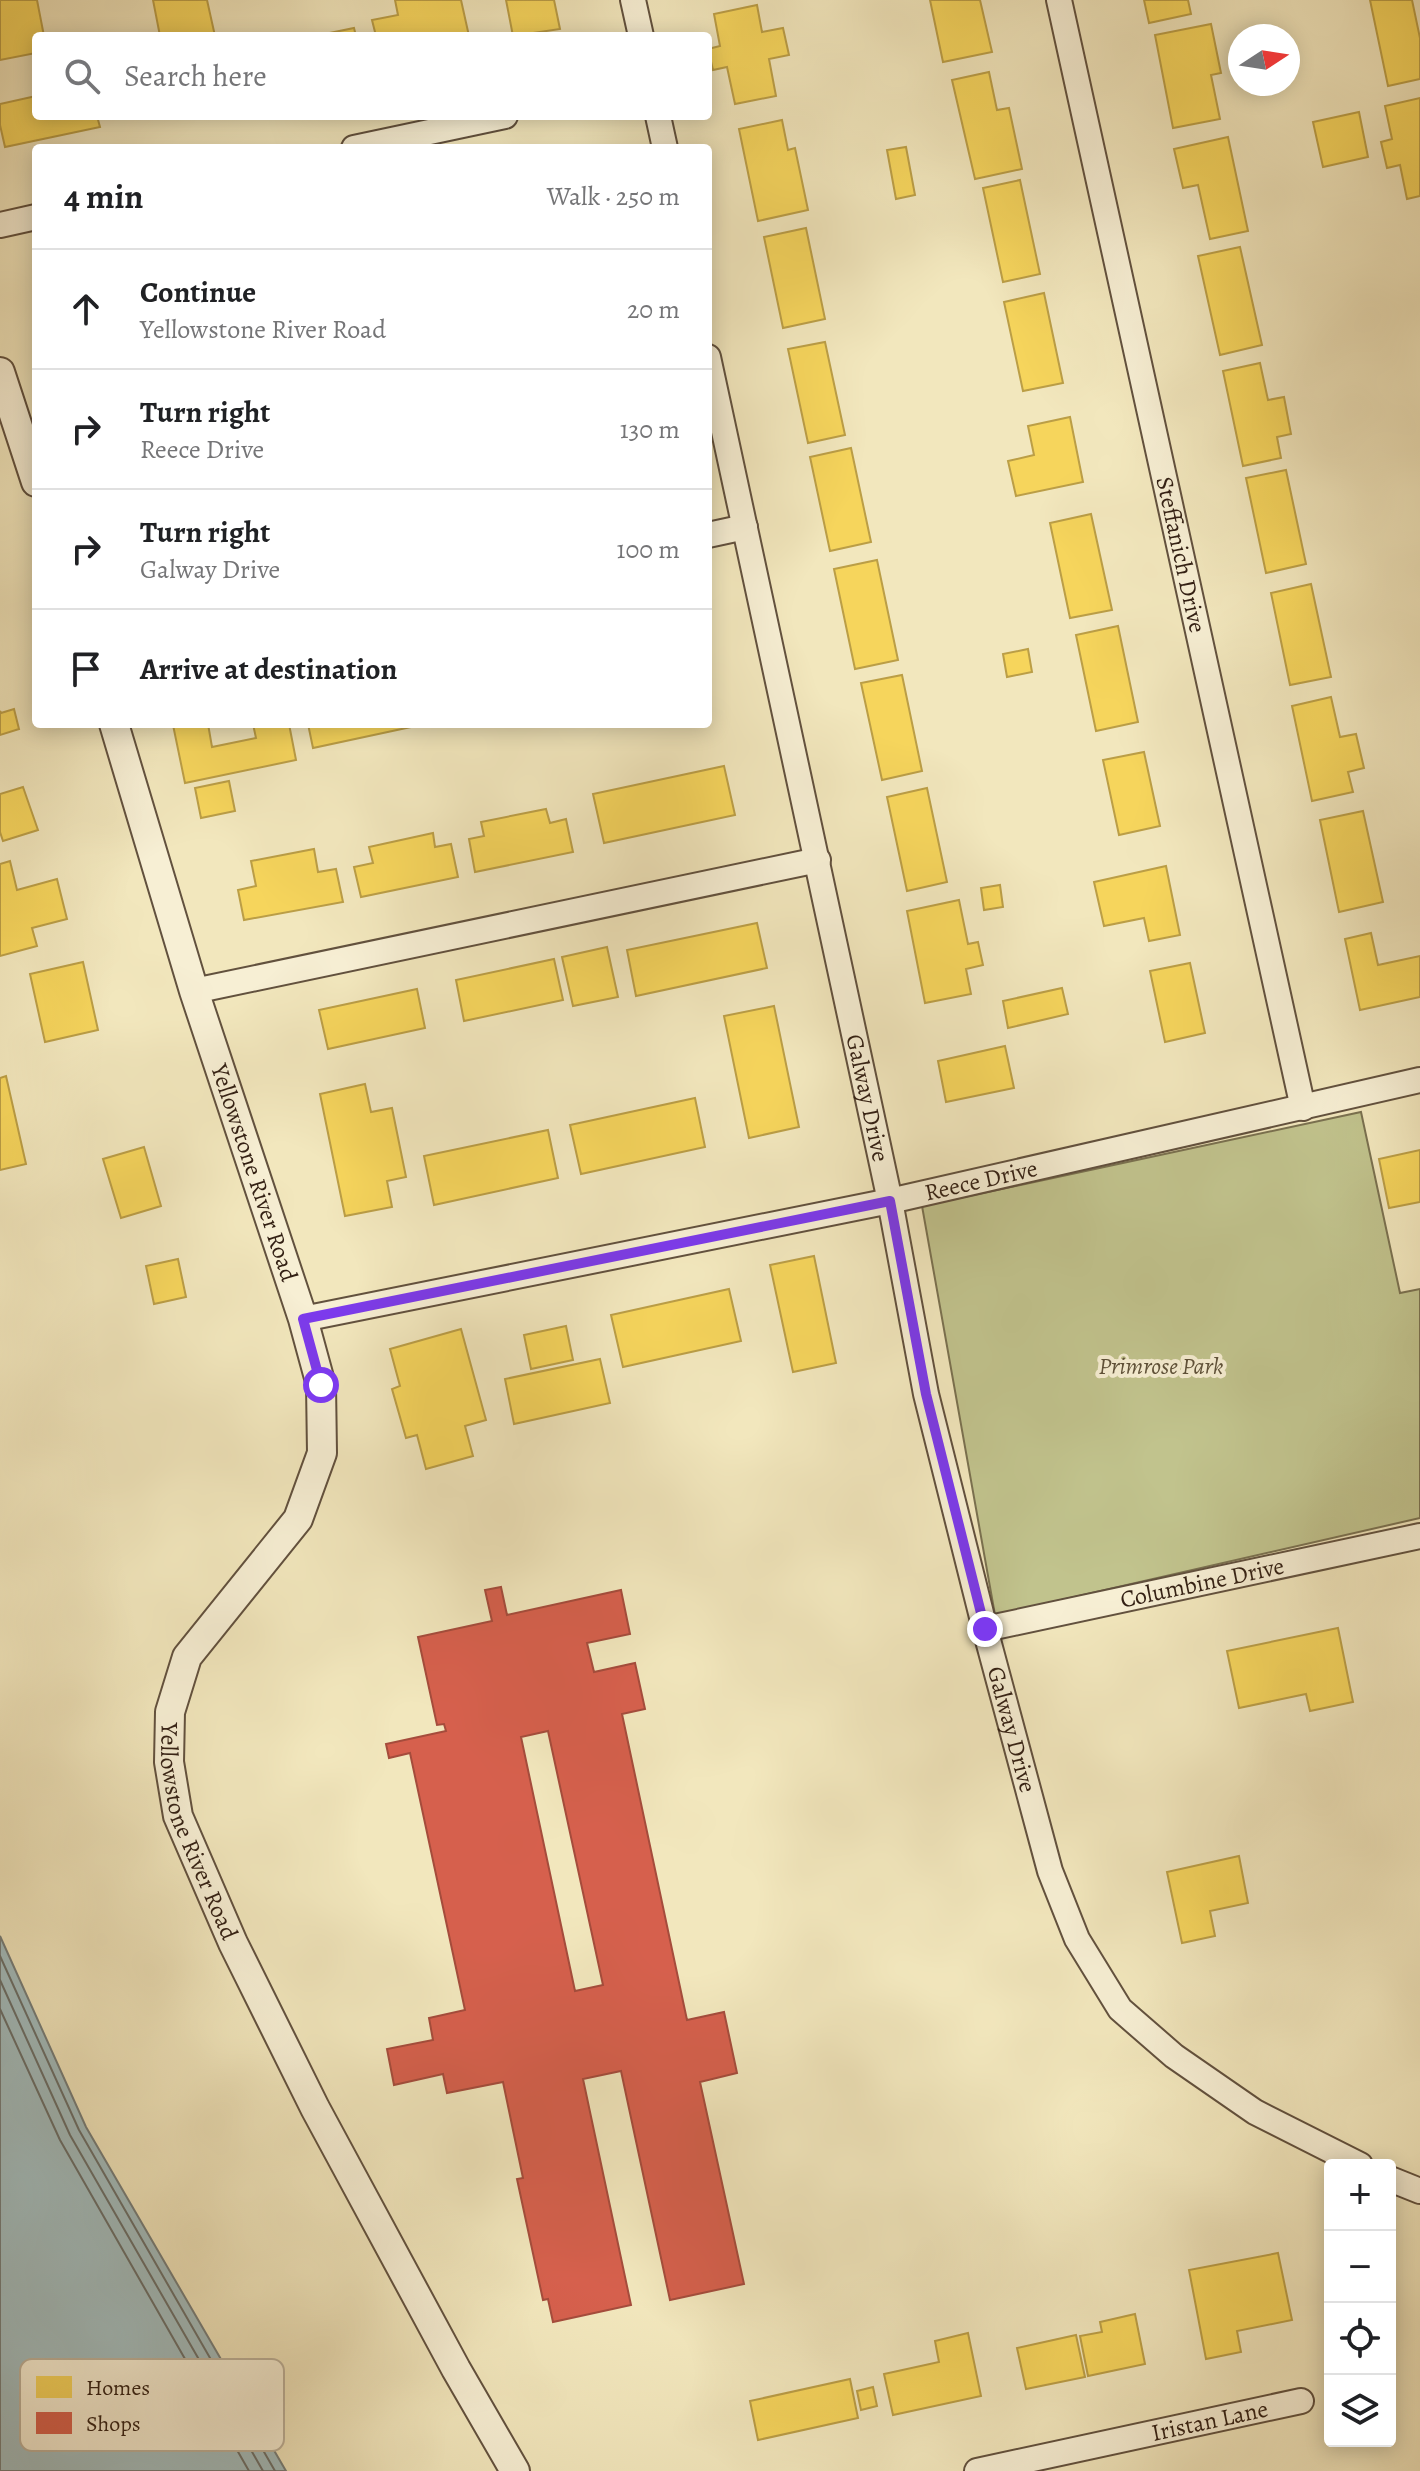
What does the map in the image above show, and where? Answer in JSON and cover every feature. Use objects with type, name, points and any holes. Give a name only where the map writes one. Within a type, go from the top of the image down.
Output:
[{"type":"street","points":[[633,0],[640,32]]},
{"type":"street","name":"Steffanich Drive","points":[[1059,0],[1303,1108]]},
{"type":"street","points":[[373,144],[486,120]]},
{"type":"street","points":[[659,120],[664,144]]},
{"type":"street","points":[[0,225],[32,218]]},
{"type":"street","points":[[0,372],[32,470]]},
{"type":"street","name":"Galway Drive","points":[[712,375],[890,1201],[926,1394],[1050,1871],[1077,1939],[1120,2009],[1174,2056],[1255,2112],[1348,2159]]},
{"type":"street","points":[[712,534],[745,527]]},
{"type":"street","name":"Yellowstone River Road","points":[[115,728],[194,991],[303,1319],[321,1385],[322,1453],[298,1519],[187,1657],[170,1712],[169,1762],[178,1816],[240,1957],[315,2108],[456,2369],[515,2471]]},
{"type":"street","points":[[194,991],[818,860]]},
{"type":"street","name":"Reece Drive","points":[[303,1319],[890,1201],[1420,1080]]},
{"type":"street","name":"Columbine Drive","points":[[985,1629],[1420,1536]]},
{"type":"street","points":[[1396,2181],[1420,2191]]},
{"type":"street","name":"Iristan Lane","points":[[977,2471],[1301,2401]]},
{"type":"green space","name":"Primrose Park","points":[[1361,1112],[1400,1293],[1420,1289],[1420,1518],[995,1615],[922,1206]]},
{"type":"water","points":[[0,1936],[86,2127],[221,2359],[20,2359],[20,2451],[274,2451],[286,2471],[0,2471]]},
{"type":"building: Homes","points":[[0,0],[37,0],[43,32],[32,32],[32,54],[0,60]]},
{"type":"building: Homes","points":[[153,0],[207,0],[214,32],[159,32]]},
{"type":"building: Homes","points":[[395,0],[461,0],[468,32],[375,32],[372,20],[398,15]]},
{"type":"building: Homes","points":[[506,0],[554,0],[560,29],[512,32]]},
{"type":"building: Homes","points":[[930,0],[980,0],[992,52],[943,62]]},
{"type":"building: Homes","points":[[1144,0],[1188,0],[1191,14],[1149,23]]},
{"type":"building: Homes","points":[[1370,0],[1412,0],[1420,38],[1420,79],[1388,86]]},
{"type":"building: Homes","points":[[757,5],[762,32],[783,28],[789,55],[769,59],[776,96],[735,104],[727,67],[713,70],[712,66],[712,48],[720,46],[714,14]]},
{"type":"building: Homes","points":[[1211,24],[1221,73],[1211,75],[1220,119],[1173,128],[1155,35]]},
{"type":"building: Homes","points":[[354,28],[355,32],[334,32]]},
{"type":"building: Homes","points":[[989,72],[997,110],[1009,108],[1022,169],[975,179],[952,80]]},
{"type":"building: Homes","points":[[32,97],[32,120],[98,120],[100,127],[5,147],[0,125],[0,104]]},
{"type":"building: Homes","points":[[1420,98],[1420,196],[1407,199],[1400,165],[1387,168],[1381,142],[1392,139],[1385,106]]},
{"type":"building: Homes","points":[[1359,112],[1368,157],[1323,167],[1313,122]]},
{"type":"building: Homes","points":[[782,120],[788,150],[795,148],[808,210],[758,221],[739,129]]},
{"type":"building: Homes","points":[[1228,137],[1248,231],[1210,239],[1198,185],[1183,188],[1174,149]]},
{"type":"building: Homes","points":[[906,147],[915,195],[896,199],[887,150]]},
{"type":"building: Homes","points":[[1020,180],[1040,274],[1003,282],[983,188]]},
{"type":"building: Homes","points":[[806,228],[825,319],[783,328],[764,237]]},
{"type":"building: Homes","points":[[1240,247],[1262,345],[1220,355],[1198,256]]},
{"type":"building: Homes","points":[[1044,293],[1063,383],[1023,391],[1004,302]]},
{"type":"building: Homes","points":[[825,342],[845,435],[808,443],[788,349]]},
{"type":"building: Homes","points":[[1260,363],[1268,400],[1284,397],[1291,434],[1277,437],[1281,458],[1243,466],[1223,371]]},
{"type":"building: Homes","points":[[1070,417],[1083,482],[1016,496],[1008,461],[1034,455],[1028,426]]},
{"type":"building: Homes","points":[[851,448],[871,542],[830,551],[810,457]]},
{"type":"building: Homes","points":[[1286,470],[1306,564],[1266,573],[1246,478]]},
{"type":"building: Homes","points":[[1091,514],[1112,610],[1070,618],[1050,523]]},
{"type":"building: Homes","points":[[877,560],[898,660],[855,669],[834,569]]},
{"type":"building: Homes","points":[[1311,584],[1331,677],[1290,685],[1271,593]]},
{"type":"building: Homes","points":[[1118,626],[1138,722],[1096,731],[1076,635]]},
{"type":"building: Homes","points":[[1028,649],[1032,672],[1007,677],[1003,654]]},
{"type":"building: Homes","points":[[902,675],[922,771],[882,780],[861,683]]},
{"type":"building: Homes","points":[[1331,697],[1340,737],[1356,734],[1364,768],[1348,772],[1353,792],[1312,801],[1292,706]]},
{"type":"building: Homes","points":[[14,709],[19,729],[0,735],[0,711]]},
{"type":"building: Homes","points":[[174,728],[209,728],[212,747],[256,738],[254,728],[290,728],[296,760],[185,783]]},
{"type":"building: Homes","points":[[309,728],[406,728],[313,748]]},
{"type":"building: Homes","points":[[1144,752],[1160,826],[1119,835],[1103,760]]},
{"type":"building: Homes","points":[[724,766],[735,815],[604,843],[593,794]]},
{"type":"building: Homes","points":[[229,781],[235,811],[201,818],[195,788]]},
{"type":"building: Homes","points":[[23,787],[38,830],[3,841],[0,832],[0,794]]},
{"type":"building: Homes","points":[[927,788],[947,882],[907,891],[887,797]]},
{"type":"building: Homes","points":[[546,809],[550,823],[566,819],[573,852],[475,872],[469,839],[484,836],[481,822]]},
{"type":"building: Homes","points":[[1363,811],[1383,902],[1339,912],[1320,820]]},
{"type":"building: Homes","points":[[433,833],[435,847],[451,844],[458,877],[361,897],[354,867],[373,863],[369,847]]},
{"type":"building: Homes","points":[[314,849],[318,872],[336,869],[343,902],[244,920],[238,890],[256,886],[251,861]]},
{"type":"building: Homes","points":[[10,861],[17,890],[57,879],[67,919],[32,928],[37,946],[0,956],[0,864]]},
{"type":"building: Homes","points":[[1166,866],[1180,935],[1149,941],[1144,918],[1104,926],[1094,882]]},
{"type":"building: Homes","points":[[1000,885],[1003,907],[984,910],[981,888]]},
{"type":"building: Homes","points":[[959,900],[968,944],[978,942],[983,965],[966,969],[971,994],[925,1003],[907,911]]},
{"type":"building: Homes","points":[[757,923],[767,968],[636,996],[627,950]]},
{"type":"building: Homes","points":[[1371,933],[1378,965],[1420,956],[1420,997],[1360,1010],[1345,939]]},
{"type":"building: Homes","points":[[607,947],[618,997],[573,1006],[562,957]]},
{"type":"building: Homes","points":[[554,959],[563,1000],[464,1021],[456,980]]},
{"type":"building: Homes","points":[[83,962],[98,1030],[45,1042],[30,974]]},
{"type":"building: Homes","points":[[1190,963],[1205,1033],[1165,1042],[1150,971]]},
{"type":"building: Homes","points":[[1062,988],[1068,1014],[1008,1028],[1003,1001]]},
{"type":"building: Homes","points":[[417,989],[425,1028],[328,1049],[319,1010]]},
{"type":"building: Homes","points":[[774,1006],[799,1127],[749,1138],[724,1016]]},
{"type":"building: Homes","points":[[1005,1046],[1014,1088],[946,1102],[938,1061]]},
{"type":"building: Homes","points":[[6,1076],[26,1164],[0,1170],[0,1078]]},
{"type":"building: Homes","points":[[365,1084],[371,1112],[392,1108],[406,1177],[387,1181],[392,1207],[345,1216],[320,1094]]},
{"type":"building: Homes","points":[[695,1098],[705,1147],[581,1174],[570,1125]]},
{"type":"building: Homes","points":[[548,1130],[558,1178],[434,1205],[424,1156]]},
{"type":"building: Homes","points":[[144,1147],[161,1206],[121,1218],[103,1159]]},
{"type":"building: Homes","points":[[1420,1150],[1420,1202],[1389,1208],[1379,1159]]},
{"type":"building: Homes","points":[[814,1256],[836,1363],[793,1372],[770,1265]]},
{"type":"building: Homes","points":[[178,1259],[186,1297],[154,1304],[146,1266]]},
{"type":"building: Homes","points":[[729,1289],[741,1341],[623,1367],[611,1315]]},
{"type":"building: Homes","points":[[566,1326],[573,1360],[531,1369],[524,1335]]},
{"type":"building: Homes","points":[[461,1329],[486,1420],[465,1426],[473,1456],[426,1469],[417,1435],[406,1438],[392,1389],[400,1386],[390,1349]]},
{"type":"building: Homes","points":[[600,1359],[610,1403],[514,1424],[505,1379]]},
{"type":"building: Homes","points":[[1338,1628],[1353,1702],[1310,1711],[1306,1694],[1239,1708],[1227,1651]]},
{"type":"building: Homes","points":[[1239,1856],[1248,1903],[1210,1911],[1215,1936],[1182,1943],[1167,1872]]},
{"type":"building: Homes","points":[[1278,2253],[1292,2320],[1237,2331],[1241,2352],[1206,2359],[1189,2270]]},
{"type":"building: Homes","points":[[1135,2314],[1145,2364],[1088,2376],[1080,2336],[1102,2332],[1100,2322]]},
{"type":"building: Homes","points":[[968,2333],[981,2396],[893,2415],[884,2374],[939,2362],[935,2341]]},
{"type":"building: Homes","points":[[1076,2335],[1085,2377],[1026,2389],[1017,2348]]},
{"type":"building: Homes","points":[[850,2379],[858,2418],[758,2440],[750,2401]]},
{"type":"building: Homes","points":[[873,2387],[877,2406],[861,2410],[857,2391]]},
{"type":"building: Shops","points":[[501,1587],[507,1615],[621,1590],[630,1634],[587,1643],[594,1672],[635,1663],[645,1709],[622,1714],[687,2020],[724,2012],[737,2073],[700,2082],[744,2284],[670,2300],[621,2071],[583,2079],[631,2305],[553,2322],[548,2299],[543,2300],[517,2179],[523,2178],[503,2082],[447,2093],[443,2074],[394,2085],[387,2049],[433,2040],[429,2018],[465,2010],[410,1753],[389,1758],[386,1744],[446,1731],[444,1724],[437,1725],[418,1637],[492,1621],[485,1590]],"holes":[[[548,1731],[603,1985],[575,1991],[521,1737]]]},
{"type":"route","points":[[321,1385],[303,1319],[890,1201],[926,1394],[985,1629]]}]
